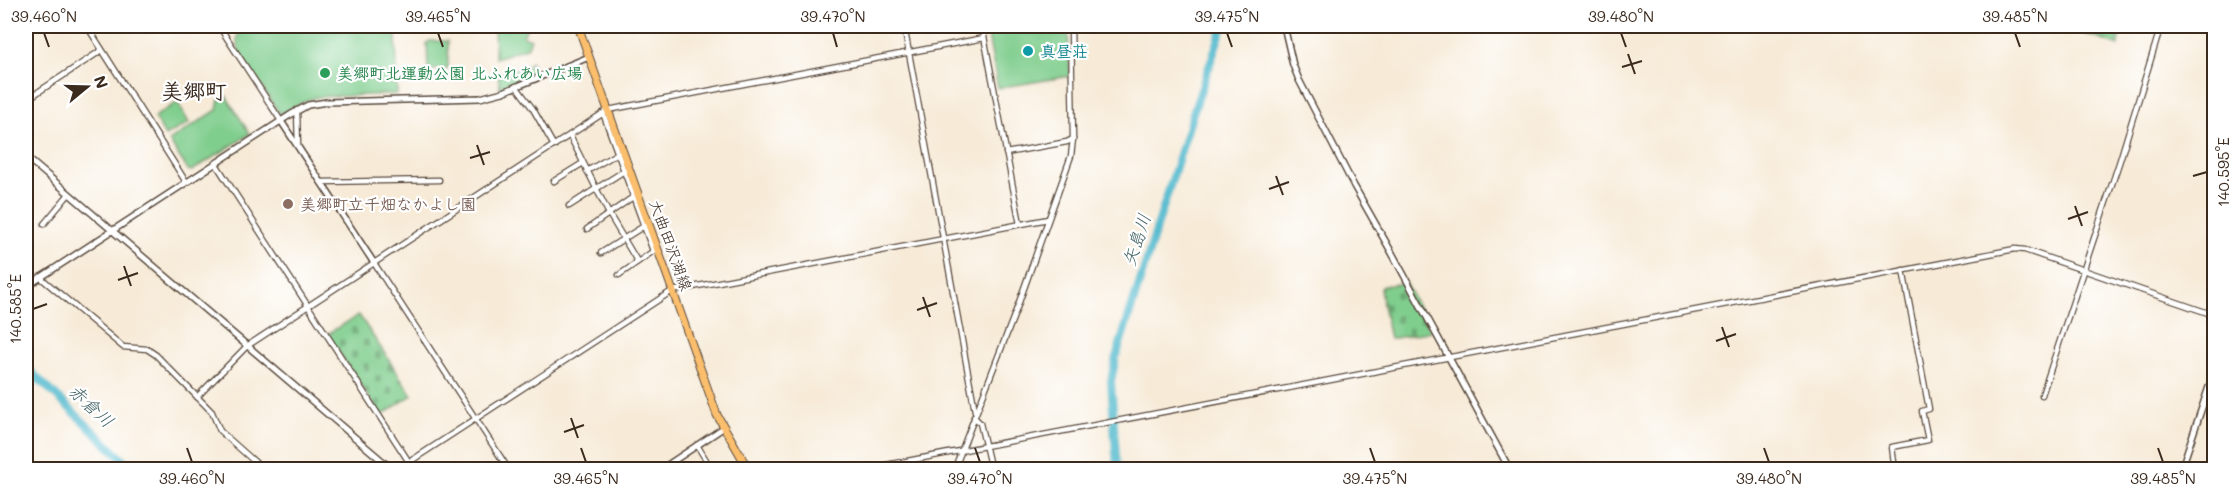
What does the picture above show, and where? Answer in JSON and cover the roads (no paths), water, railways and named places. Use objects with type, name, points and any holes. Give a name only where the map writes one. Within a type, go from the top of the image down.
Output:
[{"type":"main road","name":"大曲田沢湖線","points":[[578,26],[605,112],[723,428],[749,470]]},
{"type":"street","points":[[87,26],[186,182]]},
{"type":"street","points":[[219,26],[509,470]]},
{"type":"street","points":[[904,26],[975,415],[980,423],[991,470]]},
{"type":"street","points":[[982,26],[1020,224]]},
{"type":"street","points":[[954,470],[1017,308],[1071,156],[1073,139],[1071,26]]},
{"type":"street","points":[[1284,26],[1299,80],[1354,186],[1510,470]]},
{"type":"street","points":[[2042,395],[2161,26]]},
{"type":"street","points":[[197,397],[247,346],[605,112],[984,38]]},
{"type":"street","points":[[26,100],[102,50]]},
{"type":"street","points":[[26,287],[308,105],[327,102],[480,98],[589,57]]},
{"type":"street","points":[[516,86],[533,109],[554,146]]},
{"type":"street","points":[[297,110],[298,149]]},
{"type":"street","points":[[605,112],[633,197],[655,250],[619,275]]},
{"type":"street","points":[[570,136],[609,214],[638,261]]},
{"type":"street","points":[[1006,153],[1073,139]]},
{"type":"street","points":[[587,171],[618,153]]},
{"type":"street","points":[[26,157],[393,470]]},
{"type":"street","points":[[554,181],[583,163]]},
{"type":"street","points":[[216,164],[409,462]]},
{"type":"street","points":[[569,206],[624,171]]},
{"type":"street","points":[[321,182],[439,180]]},
{"type":"street","points":[[44,224],[69,194]]},
{"type":"street","points":[[587,229],[633,197]]},
{"type":"street","points":[[398,470],[672,291],[1048,219]]},
{"type":"street","points":[[601,253],[644,226]]},
{"type":"street","points":[[861,470],[2015,249],[2082,269],[2214,315]]},
{"type":"street","points":[[1895,470],[1892,447],[1928,440],[1923,411],[1929,409],[1903,270]]},
{"type":"street","points":[[40,278],[123,347],[147,349],[156,355],[212,412],[220,430],[264,470]]},
{"type":"street","points":[[2181,470],[2214,372]]},
{"type":"street","points":[[660,470],[723,428]]},
{"type":"street","points":[[698,445],[712,470]]},
{"type":"street","points":[[1977,470],[1998,467],[2012,470]]},
{"type":"waterway","name":"矢島川","points":[[1117,470],[1111,381],[1116,357],[1223,26]]},
{"type":"waterway","name":"赤倉川","points":[[26,367],[134,470]]},
{"type":"place","name":"真昼荘","points":[[1028,51]]},
{"type":"place","name":"美郷町北運動公園 北ふれあい広場","points":[[325,73]]},
{"type":"place","name":"美郷町立千畑なかよし園","points":[[288,204]]},
{"type":"district","name":"美郷町","points":[[194,91]]}]
